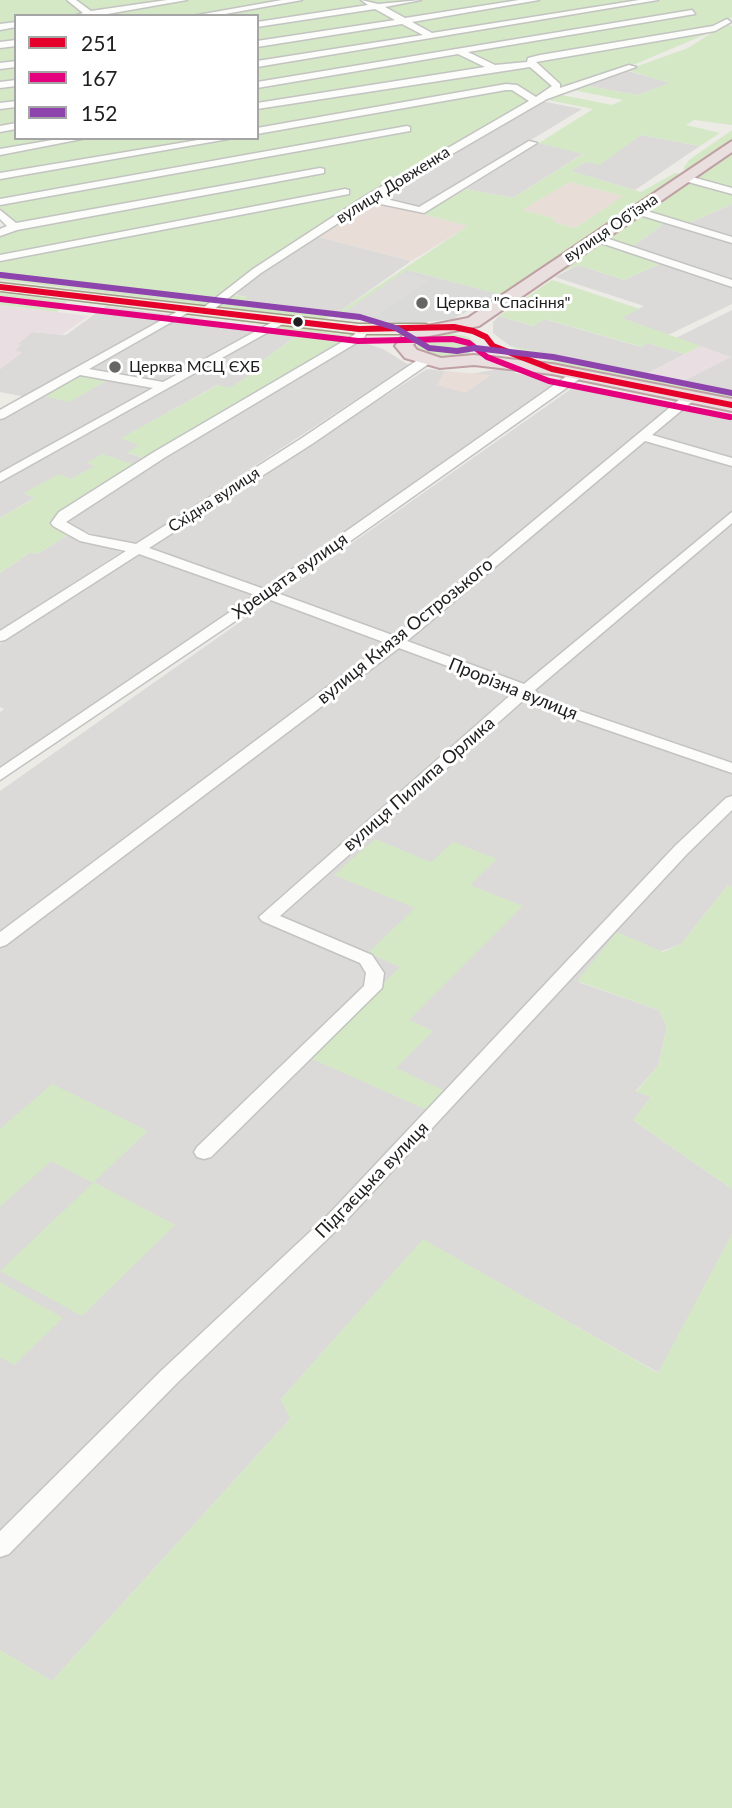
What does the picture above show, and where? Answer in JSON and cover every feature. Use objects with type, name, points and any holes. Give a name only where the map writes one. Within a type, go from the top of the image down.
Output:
[{"type":"highway","name":"вулиця Об’їзна","points":[[454,327],[473,321],[732,145]]},
{"type":"highway","points":[[489,310],[484,325],[489,341],[488,354],[474,360],[457,363],[426,360],[411,354],[404,346],[413,334],[426,329],[454,327],[489,341],[552,369]]},
{"type":"highway","points":[[474,360],[552,369],[732,405]]},
{"type":"main road","points":[[0,286],[361,330],[426,329]]},
{"type":"main road","points":[[361,330],[404,346]]},
{"type":"street","points":[[71,0],[90,14]]},
{"type":"street","points":[[97,14],[183,0]]},
{"type":"street","points":[[209,14],[298,0]]},
{"type":"street","points":[[365,0],[494,68]]},
{"type":"street","points":[[259,25],[417,0]]},
{"type":"street","points":[[259,44],[535,0]]},
{"type":"street","points":[[259,64],[654,0]]},
{"type":"street","points":[[673,4],[692,12],[729,21]]},
{"type":"street","points":[[259,85],[692,12]]},
{"type":"street","points":[[531,64],[531,60],[540,58],[715,28],[729,21]]},
{"type":"street","points":[[259,106],[531,64],[557,86],[539,99],[506,87],[259,132]]},
{"type":"street","name":"вулиця Довженка","points":[[205,311],[257,271],[366,200],[539,99],[632,67]]},
{"type":"street","points":[[0,202],[407,129]]},
{"type":"street","points":[[259,133],[298,157]]},
{"type":"street","points":[[0,152],[70,140]]},
{"type":"street","points":[[0,176],[217,140]]},
{"type":"street","points":[[309,164],[333,182],[366,200],[420,211],[532,143]]},
{"type":"street","points":[[685,178],[732,191]]},
{"type":"street","points":[[0,233],[14,227],[333,182]]},
{"type":"street","points":[[0,258],[333,182]]},
{"type":"street","points":[[636,211],[732,240]]},
{"type":"street","points":[[0,213],[14,227]]},
{"type":"street","points":[[596,238],[732,284]]},
{"type":"street","points":[[0,415],[187,309]]},
{"type":"street","points":[[0,478],[282,321]]},
{"type":"street","name":"Прорізна вулиця","points":[[361,330],[359,337],[159,455],[59,520],[61,526],[85,538],[138,549],[266,594],[526,690],[537,701],[732,768]]},
{"type":"street","name":"Східна вулиця","points":[[0,636],[426,360]]},
{"type":"street","points":[[78,371],[163,386]]},
{"type":"street","name":"Хрещата вулиця","points":[[0,775],[266,594],[578,374]]},
{"type":"street","name":"вулиця Князя Острозького","points":[[0,941],[112,854],[396,643],[690,397]]},
{"type":"street","points":[[642,436],[732,462]]},
{"type":"street","name":"вулиця Пилипа Орлика","points":[[204,1152],[373,988],[375,973],[366,959],[268,917],[526,690],[732,516]]},
{"type":"street","name":"Підгаєцька вулиця","points":[[0,1547],[170,1376],[335,1220],[653,880],[732,801]]},
{"type":"shaded area","points":[[628,71],[671,83],[638,95],[588,86]]},
{"type":"shaded area","points":[[541,101],[582,109],[417,209],[373,198]]},
{"type":"shaded area","points":[[641,135],[700,146],[635,190],[570,171],[585,162],[614,153]]},
{"type":"shaded area","points":[[539,143],[584,153],[513,198],[466,189]]},
{"type":"shaded area","points":[[570,182],[624,196],[575,228],[552,222],[554,218],[521,210]]},
{"type":"shaded area","points":[[369,200],[469,226],[411,261],[315,236]]},
{"type":"shaded area","points":[[732,204],[732,238],[687,224]]},
{"type":"shaded area","points":[[666,222],[732,243],[732,281],[632,247]]},
{"type":"shaded area","points":[[315,236],[411,261],[339,312],[244,300],[247,297],[236,295],[261,272]]},
{"type":"shaded area","points":[[660,264],[732,288],[732,304],[668,335],[621,318],[644,306],[555,277],[578,265],[624,280]]},
{"type":"shaded area","name":"Церква \"Спасіння\"","points":[[407,270],[500,294],[453,319],[416,323],[341,319],[345,312]]},
{"type":"shaded area","points":[[402,273],[430,280],[374,318],[345,312]]},
{"type":"shaded area","points":[[0,305],[89,316],[61,335],[32,332],[18,344],[21,345],[15,351],[22,352],[0,369]]},
{"type":"shaded area","points":[[106,306],[172,315],[26,397],[0,392],[0,369],[21,353],[15,351],[17,344],[32,332],[66,335]]},
{"type":"shaded area","points":[[732,310],[732,392],[683,381],[730,357],[676,338]]},
{"type":"shaded area","points":[[182,316],[199,318],[196,321],[260,330],[161,384],[124,378],[142,364],[109,357]]},
{"type":"shaded area","points":[[499,316],[533,326],[544,319],[641,347],[647,343],[685,354],[646,374],[510,346],[493,333],[493,322]]},
{"type":"shaded area","points":[[266,330],[299,334],[251,369],[257,371],[229,389],[217,385],[122,438],[140,445],[128,453],[149,460],[138,466],[88,463],[96,466],[71,479],[59,475],[25,494],[36,497],[0,518],[0,480]]},
{"type":"shaded area","points":[[358,341],[383,349],[409,365],[130,547],[61,523],[163,455]]},
{"type":"shaded area","points":[[701,346],[731,357],[683,381],[646,374]]},
{"type":"shaded area","name":"Церква МСЦ ЄХБ","points":[[109,357],[142,364],[124,378],[83,371]]},
{"type":"shaded area","points":[[427,369],[445,371],[442,379],[499,369],[556,383],[477,441],[262,589],[147,549]]},
{"type":"shaded area","points":[[445,371],[491,375],[465,393],[437,385]]},
{"type":"shaded area","points":[[79,374],[156,387],[0,474],[0,418]]},
{"type":"shaded area","points":[[578,384],[732,416],[732,887],[728,885],[681,944],[578,982],[659,1010],[667,1027],[658,1066],[636,1091],[651,1097],[633,1120],[732,1189],[732,1234],[659,1373],[423,1240],[281,1399],[291,1418],[52,1681],[0,1650],[0,791]]},
{"type":"shaded area","points":[[68,535],[121,552],[0,630],[0,573],[31,552],[37,554]]},
{"type":"shaded area","points":[[137,554],[255,596],[0,773],[0,712],[4,709],[0,707],[0,644]]},
{"type":"green space","points":[[0,0],[732,0],[732,17],[709,33],[621,70],[532,99],[442,152],[206,305],[0,280],[0,235],[20,228],[0,208]]},
{"type":"green space","points":[[725,24],[732,26],[732,125],[694,120],[686,125],[720,133],[700,146],[641,135],[600,165],[585,162],[571,171],[641,192],[675,173],[683,174],[506,296],[408,270],[345,312],[322,319],[216,306],[230,295],[248,297],[245,300],[339,312],[468,226],[423,214],[466,189],[513,198],[583,154],[539,143],[593,109],[548,100],[562,95],[612,105],[623,100],[573,90],[588,86],[638,95],[669,83],[627,70],[688,48]],"holes":[[[570,182],[623,196],[575,228],[553,222],[554,218],[522,210]]]},
{"type":"green space","points":[[732,130],[732,139],[689,170],[683,169],[689,160]]},
{"type":"green space","points":[[732,150],[732,189],[692,178]]},
{"type":"green space","points":[[687,181],[732,193],[732,204],[687,224],[644,211]]},
{"type":"green space","points":[[638,214],[666,222],[632,247],[607,238]]},
{"type":"green space","points":[[597,243],[660,264],[624,280],[578,265],[552,276]]},
{"type":"green space","points":[[552,280],[640,309],[622,318],[701,346],[685,354],[647,343],[642,347],[545,319],[534,326],[499,316]]},
{"type":"green space","points":[[0,293],[67,301],[57,312],[0,305]]},
{"type":"green space","points":[[277,325],[360,334],[358,336],[314,330],[356,337],[149,460],[127,452],[139,445],[121,438],[218,385],[229,388],[256,372],[251,369],[298,335],[266,330],[280,327]]},
{"type":"green space","points":[[444,333],[466,336],[474,341],[476,347],[468,354],[447,358],[417,349],[417,340]]},
{"type":"green space","points":[[510,346],[732,392],[732,399],[558,364]]},
{"type":"green space","points":[[84,375],[109,379],[70,402],[38,395]]},
{"type":"green space","points":[[103,454],[138,466],[58,527],[68,535],[37,554],[31,552],[0,573],[0,518],[35,498],[24,493],[59,474],[71,479],[95,466],[87,462]]},
{"type":"green space","points":[[375,839],[431,862],[453,842],[497,859],[470,885],[523,906],[409,1020],[433,1031],[396,1068],[447,1092],[429,1111],[308,1057],[400,967],[368,953],[415,908],[334,875]]},
{"type":"green space","points":[[728,885],[732,887],[732,1189],[633,1120],[651,1097],[636,1092],[658,1066],[667,1027],[659,1010],[577,981],[617,932],[663,952],[681,944]]},
{"type":"green space","points":[[52,1084],[148,1131],[94,1182],[175,1225],[82,1316],[0,1271],[93,1183],[51,1161],[0,1207],[0,1129]]},
{"type":"green space","points":[[732,1234],[732,1808],[0,1808],[0,1650],[52,1681],[290,1419],[281,1399],[423,1239],[658,1373]]},
{"type":"green space","points":[[0,1282],[63,1318],[14,1365],[0,1357]]},
{"type":"transit line","name":"152","points":[[1,275],[360,317],[396,328],[429,348],[457,351],[475,348],[553,357],[732,393]]},
{"type":"transit line","name":"251","points":[[0,287],[359,329],[454,327],[473,331],[486,337],[493,346],[552,369],[732,405]]},
{"type":"transit line","name":"167","points":[[0,299],[358,341],[453,339],[469,343],[487,357],[549,381],[730,417]]},
{"type":"place","name":"Церква \"Спасіння\"","points":[[422,303]]},
{"type":"place","name":"Церква МСЦ ЄХБ","points":[[115,367]]}]
